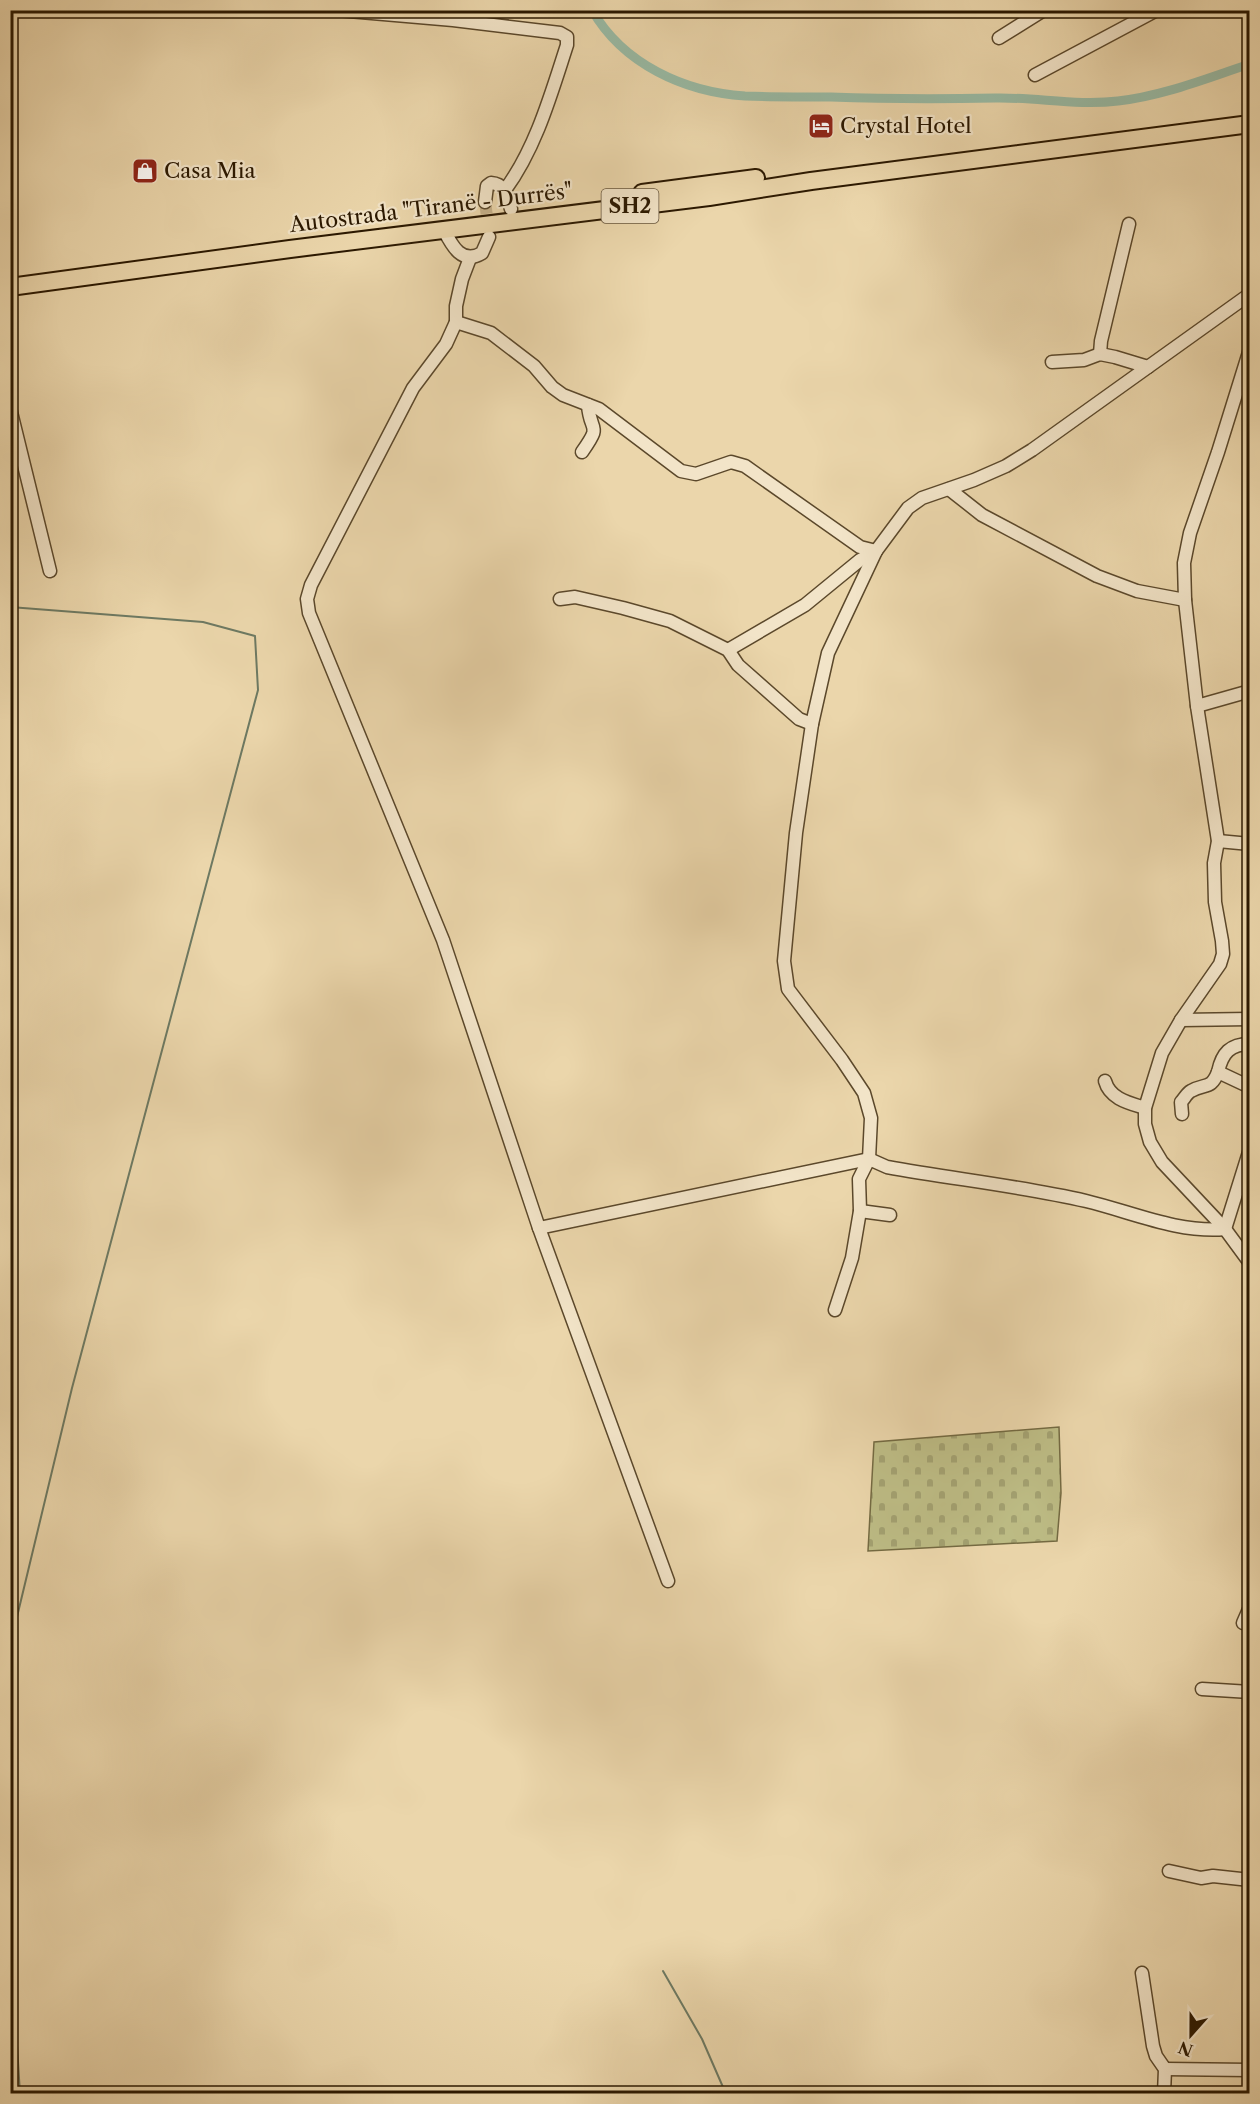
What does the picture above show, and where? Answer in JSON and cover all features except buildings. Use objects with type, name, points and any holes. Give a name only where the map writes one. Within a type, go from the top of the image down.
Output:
[{"type":"highway","name":"Autostrada \"Tiranë - Durrës\"","points":[[10,276],[1250,113]]},
{"type":"highway","name":"Autostrada \"Tiranë - Durrës\"","points":[[10,287],[1250,124]]},
{"type":"street","points":[[337,10],[453,20],[560,33],[567,37],[567,45],[550,97],[527,152],[505,190]]},
{"type":"street","points":[[999,38],[1044,10]]},
{"type":"street","points":[[1035,75],[1157,10]]},
{"type":"street","points":[[1246,10],[1250,14]]},
{"type":"street","points":[[485,202],[485,192],[491,183],[501,185],[511,209]]},
{"type":"street","points":[[1100,354],[1101,341],[1129,224]]},
{"type":"street","points":[[444,230],[453,248],[461,255],[470,258],[482,253],[489,237]]},
{"type":"street","points":[[470,258],[456,306],[456,322],[446,344],[413,388],[310,585],[307,599],[309,613],[443,940],[539,1228],[668,1581]]},
{"type":"street","points":[[836,1310],[852,1258],[860,1211],[860,1179],[869,1159],[871,1118],[864,1093],[842,1060],[796,1003],[788,989],[784,961],[796,833],[812,724],[828,652],[876,551],[908,508],[922,498],[1006,466],[1032,450],[1250,294]]},
{"type":"street","points":[[456,322],[491,333],[534,366],[552,387],[563,395],[599,409],[681,471],[696,474],[731,462],[745,466],[860,547],[876,551]]},
{"type":"street","points":[[1250,349],[1190,533],[1184,563],[1185,600],[1197,706],[1218,841],[1214,863],[1215,902],[1223,954],[1214,975],[1181,1020],[1162,1053],[1145,1108],[1145,1124],[1150,1142],[1161,1162],[1225,1229],[1250,1263]]},
{"type":"street","points":[[1052,362],[1084,360],[1100,354],[1148,367]]},
{"type":"street","points":[[582,452],[594,434],[595,428],[588,405]]},
{"type":"street","points":[[10,408],[50,571]]},
{"type":"street","points":[[949,489],[982,515],[1097,576],[1137,591],[1185,600]]},
{"type":"street","points":[[728,650],[804,605],[860,560],[876,551]]},
{"type":"street","points":[[560,599],[575,597],[585,599],[669,621],[728,650],[738,665],[799,719],[812,724]]},
{"type":"street","points":[[1197,706],[1250,691]]},
{"type":"street","points":[[1218,841],[1250,844]]},
{"type":"street","points":[[1181,1020],[1250,1019]]},
{"type":"street","points":[[1182,1114],[1181,1102],[1190,1091],[1207,1087],[1215,1081],[1221,1060],[1228,1049],[1239,1044],[1250,1044]]},
{"type":"street","points":[[1218,1072],[1250,1087]]},
{"type":"street","points":[[1105,1081],[1107,1089],[1120,1100],[1145,1108]]},
{"type":"street","points":[[1225,1229],[1250,1149]]},
{"type":"street","points":[[539,1228],[869,1159],[887,1167],[1088,1202],[1170,1224],[1205,1230],[1225,1229]]},
{"type":"street","points":[[860,1211],[890,1215]]},
{"type":"street","points":[[1243,1623],[1250,1607]]},
{"type":"street","points":[[1202,1689],[1250,1692]]},
{"type":"street","points":[[1169,1871],[1201,1878],[1213,1876],[1250,1880]]},
{"type":"street","points":[[1142,1973],[1153,2046],[1160,2064],[1165,2069],[1250,2070]]},
{"type":"street","points":[[1164,2094],[1165,2069]]},
{"type":"green space","points":[[1059,1427],[1061,1493],[1057,1541],[868,1551],[874,1442]]},
{"type":"waterway","points":[[592,10],[620,46],[657,72],[700,88],[745,96],[1010,98],[1103,102],[1135,99],[1168,91],[1250,64]]},
{"type":"waterway","points":[[10,607],[203,622],[255,636],[258,690],[72,1388],[10,1646]]},
{"type":"waterway","points":[[10,1932],[20,2094]]},
{"type":"waterway","points":[[663,1971],[702,2039],[726,2094]]},
{"type":"tunnel","points":[[485,202],[489,231]]},
{"type":"place","name":"Crystal Hotel","points":[[821,126]]},
{"type":"place","name":"Casa Mia","points":[[145,171]]}]
